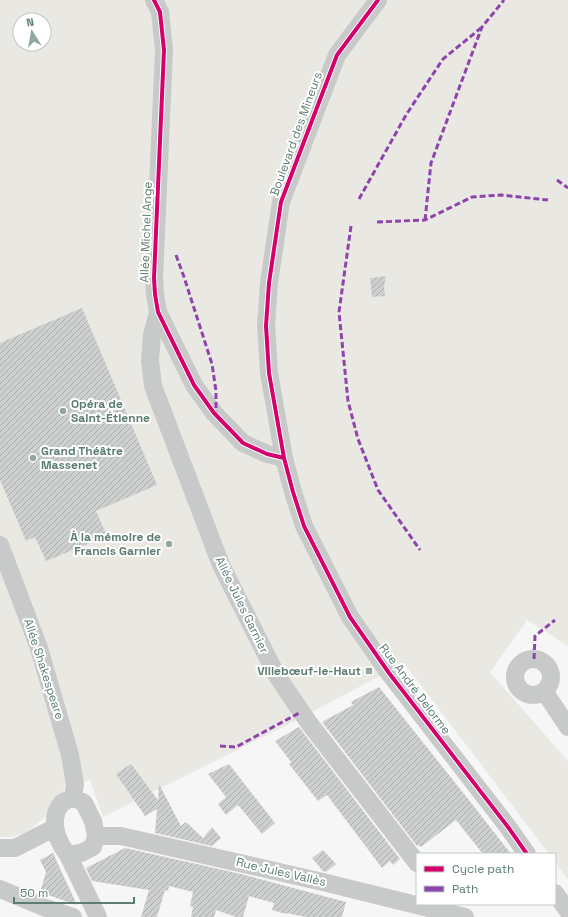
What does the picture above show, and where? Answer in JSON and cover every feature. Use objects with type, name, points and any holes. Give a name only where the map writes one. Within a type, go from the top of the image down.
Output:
[{"type":"street","name":"Allée Michel Ange","points":[[154,0],[160,12],[164,50],[154,278],[158,312],[194,386],[214,413],[243,443],[267,454],[284,458]]},
{"type":"street","name":"Boulevard des Mineurs","points":[[304,526],[284,458],[269,373],[266,326],[269,283],[281,202],[337,55],[378,0]]},
{"type":"street","name":"Allée Jules Garnier","points":[[158,312],[152,336],[150,360],[153,386],[221,565],[260,645],[277,676],[309,723],[416,862]]},
{"type":"street","name":"Rue André Delorme","points":[[304,526],[350,617],[377,657],[526,853]]},
{"type":"street","name":"Allée Shakespeare","points":[[0,545],[39,648],[69,750],[74,784],[73,797]]},
{"type":"street","points":[[544,691],[568,727]]},
{"type":"street","points":[[68,855],[81,854],[93,847],[96,836],[93,821],[84,803],[73,797],[63,803],[56,813],[54,828],[62,847],[68,855],[98,917]]},
{"type":"street","points":[[0,848],[15,848],[54,828]]},
{"type":"street","name":"Rue Jules Vallès","points":[[96,836],[121,836],[416,903]]},
{"type":"street","points":[[0,889],[46,908],[73,917]]},
{"type":"street","points":[[556,894],[568,911]]},
{"type":"street","name":"Rue Jules Vallès","points":[[426,905],[457,912]]},
{"type":"shaded area","points":[[0,0],[568,0],[568,646],[527,620],[490,672],[568,761],[568,880],[556,863],[556,853],[548,853],[404,663],[299,719],[103,817],[90,780],[65,786],[58,807],[25,833],[11,837],[0,837]]},
{"type":"building","points":[[386,276],[384,286],[385,296],[372,297],[370,278]]},
{"type":"building","name":"Opéra de Saint-Étienne","points":[[82,308],[157,485],[96,511],[107,536],[46,561],[35,537],[26,541],[0,480],[0,343]]},
{"type":"building","points":[[379,687],[510,853],[482,853],[456,820],[421,847],[418,845],[417,846],[322,722],[353,705],[351,702]]},
{"type":"building","points":[[299,727],[400,859],[393,865],[390,861],[382,868],[327,795],[318,801],[289,764],[291,762],[275,741]]},
{"type":"building","points":[[131,764],[158,800],[159,784],[181,826],[186,822],[203,838],[212,827],[221,838],[212,846],[155,833],[157,809],[145,816],[116,774]]},
{"type":"building","points":[[229,764],[275,823],[262,834],[238,805],[226,815],[218,804],[226,797],[208,774]]},
{"type":"building","points":[[125,848],[241,874],[346,902],[342,917],[306,917],[286,914],[272,910],[274,903],[249,896],[243,917],[236,917],[216,910],[214,917],[191,917],[193,907],[190,906],[193,892],[169,886],[168,891],[165,890],[157,917],[141,917],[149,890],[92,881],[86,868]]},
{"type":"building","points":[[323,850],[336,864],[326,872],[323,871],[312,858]]},
{"type":"building","points":[[53,853],[77,905],[45,894],[46,891],[41,889],[46,872],[40,860]]},
{"type":"marked path","points":[[425,220],[431,163],[482,27],[504,0]]},
{"type":"marked path","points":[[359,199],[406,115],[443,59],[481,28]]},
{"type":"marked path","points":[[557,180],[568,188]]},
{"type":"marked path","points":[[377,222],[425,220],[472,197],[501,195],[548,200]]},
{"type":"marked path","points":[[351,226],[339,312],[348,401],[358,439],[378,490],[420,550]]},
{"type":"marked path","points":[[176,255],[212,364],[216,391],[216,415]]},
{"type":"marked path","points":[[534,659],[535,636],[555,620]]},
{"type":"marked path","points":[[220,746],[236,747],[301,712]]},
{"type":"cycle path","points":[[154,0],[160,12],[164,50],[154,278],[158,312],[194,385],[214,413],[243,443],[267,454],[284,458]]},
{"type":"cycle path","points":[[378,0],[337,55],[281,202],[269,283],[266,326],[269,373],[284,458],[304,526],[350,617],[389,673],[508,827],[526,853]]},
{"type":"place","name":"Opéra de Saint-Étienne","points":[[63,411]]},
{"type":"place","name":"Grand Théâtre Massenet","points":[[33,458]]},
{"type":"place","name":"À la mémoire de Francis Garnier","points":[[169,544]]},
{"type":"place","name":"Villebœuf-le-Haut","points":[[369,671]]}]
